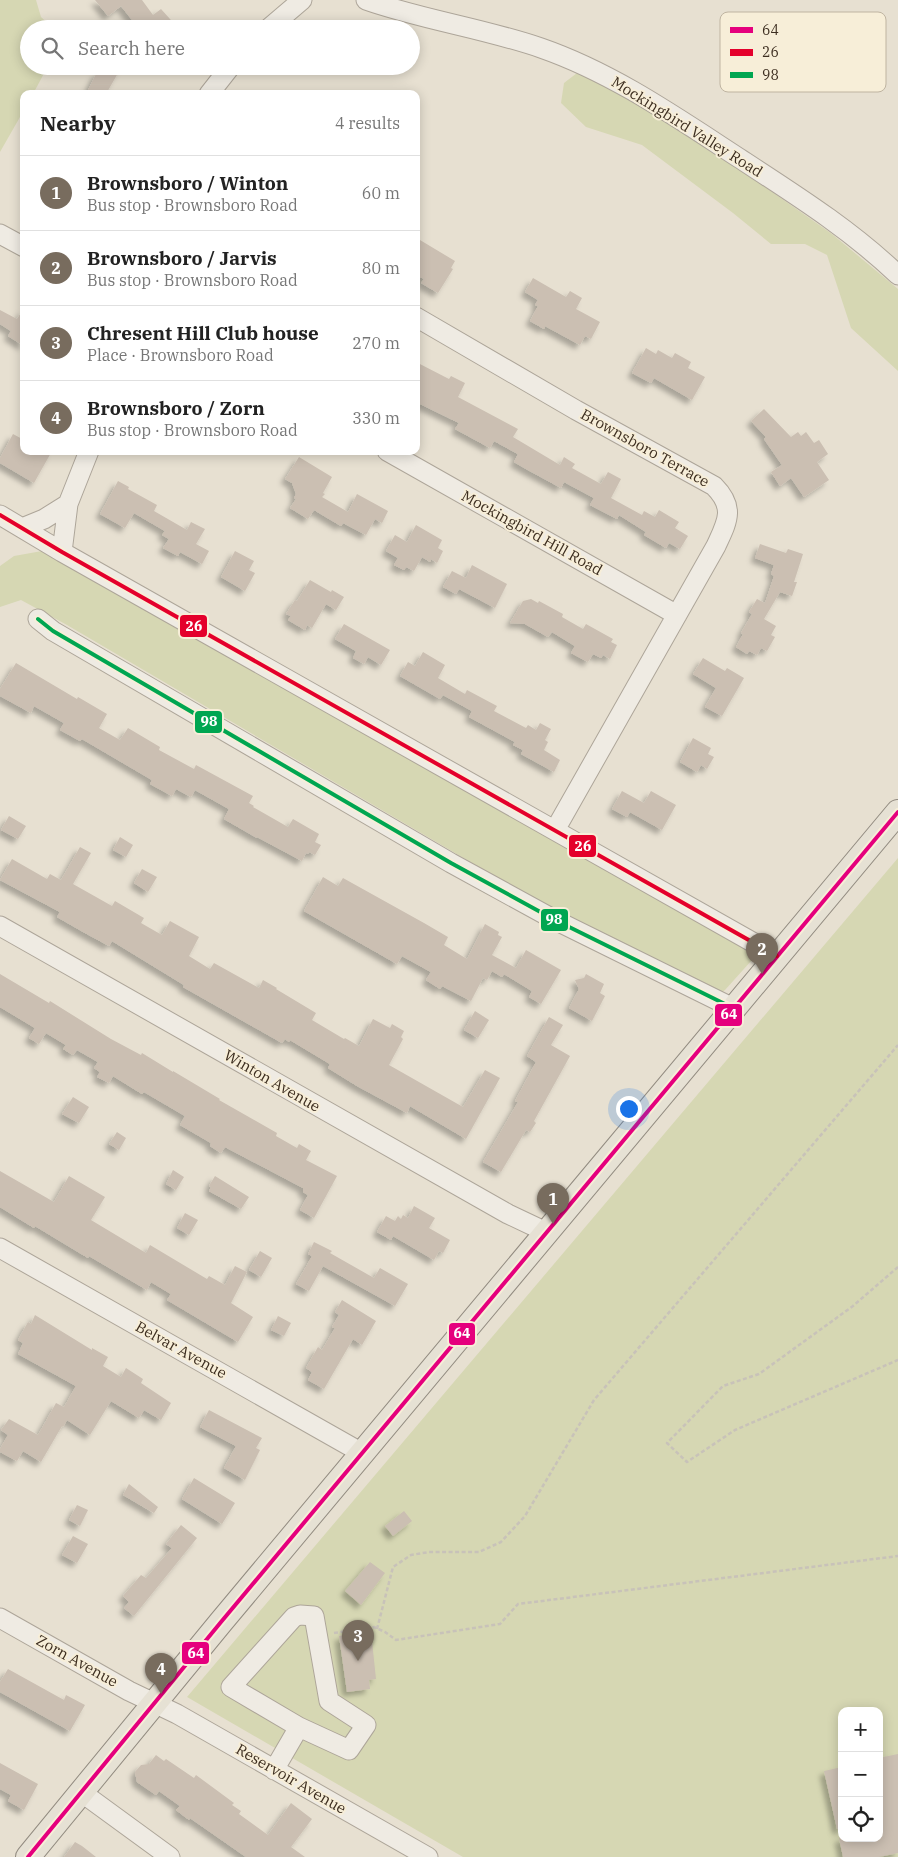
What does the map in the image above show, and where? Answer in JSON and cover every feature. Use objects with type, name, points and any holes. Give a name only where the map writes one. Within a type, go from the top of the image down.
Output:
[{"type":"main road","points":[[28,1857],[362,1453],[898,812]]},
{"type":"street","points":[[279,20],[302,0]]},
{"type":"street","name":"Mockingbird Valley Road","points":[[366,0],[488,31],[542,49],[619,83],[661,107],[816,208],[860,240],[898,275]]},
{"type":"street","points":[[212,90],[224,75]]},
{"type":"street","points":[[0,234],[20,245]]},
{"type":"street","name":"Brownsboro Terrace","points":[[420,319],[576,410],[714,486],[720,492],[729,510],[726,524],[716,546],[555,830]]},
{"type":"street","points":[[62,552],[68,504],[87,455]]},
{"type":"street","name":"Mockingbird Hill Road","points":[[394,455],[677,615]]},
{"type":"street","points":[[22,528],[44,519],[68,504]]},
{"type":"street","points":[[0,516],[777,956]]},
{"type":"street","points":[[38,618],[53,631],[452,864],[555,920],[733,1008]]},
{"type":"street","name":"Winton Avenue","points":[[0,926],[508,1214],[546,1232]]},
{"type":"street","name":"Belvar Avenue","points":[[0,1248],[362,1453]]},
{"type":"street","points":[[300,1615],[314,1616],[329,1701],[366,1724],[350,1750],[299,1727],[231,1687],[294,1617],[300,1615]]},
{"type":"street","name":"Zorn Avenue","points":[[0,1618],[154,1704]]},
{"type":"street","name":"Reservoir Avenue","points":[[154,1704],[177,1714],[428,1857]]},
{"type":"street","points":[[274,1770],[299,1727]]},
{"type":"street","points":[[81,1792],[170,1857]]},
{"type":"path","points":[[377,1629],[393,1567],[411,1555],[429,1552],[479,1552],[501,1542],[525,1516],[594,1400],[898,1045]]},
{"type":"path","points":[[898,1267],[853,1306],[759,1374],[723,1386],[667,1443],[687,1462],[735,1430],[898,1360]]},
{"type":"path","points":[[317,1635],[374,1628],[396,1640],[500,1624],[518,1604],[898,1556]]},
{"type":"green space","points":[[0,0],[36,0],[41,17],[44,20],[20,20],[20,75],[43,75],[35,90],[20,90],[20,117],[0,152]]},
{"type":"green space","points":[[577,73],[621,93],[758,182],[832,234],[898,289],[898,371],[851,328],[827,255],[805,244],[771,244],[642,145],[586,127],[561,103],[564,83]]},
{"type":"green space","points":[[42,551],[748,949],[752,960],[721,993],[535,900],[67,625],[21,600],[0,607],[0,566],[14,556]]},
{"type":"green space","points":[[898,858],[898,1857],[463,1857],[187,1697]]},
{"type":"building","points":[[95,0],[142,0],[153,15],[161,9],[171,20],[132,20],[121,6],[108,16]]},
{"type":"building","points":[[96,75],[117,75],[108,90],[88,90]]},
{"type":"building","points":[[420,240],[455,261],[451,268],[453,269],[438,293],[421,283],[424,279],[420,277]]},
{"type":"building","points":[[533,278],[566,297],[570,291],[582,298],[576,309],[600,322],[591,339],[585,336],[580,345],[545,326],[544,329],[530,321],[538,306],[535,305],[538,300],[525,292]]},
{"type":"building","points":[[0,310],[17,319],[20,314],[20,344],[8,336],[11,331],[0,324]]},
{"type":"building","points":[[646,348],[656,354],[658,350],[672,358],[675,353],[691,362],[688,368],[705,377],[692,400],[654,378],[651,383],[632,373]]},
{"type":"building","points":[[420,364],[449,379],[451,376],[465,383],[458,397],[518,429],[513,437],[560,465],[564,457],[575,464],[572,468],[601,484],[608,472],[621,479],[611,498],[642,515],[644,511],[655,517],[659,510],[679,522],[675,528],[688,536],[680,549],[669,543],[666,548],[644,535],[646,532],[619,515],[617,519],[590,505],[594,498],[564,482],[561,488],[514,462],[518,454],[494,441],[490,448],[455,429],[459,423],[420,404]]},
{"type":"building","points":[[764,409],[791,437],[798,432],[801,436],[806,432],[814,443],[819,440],[828,454],[817,462],[829,480],[804,497],[791,478],[780,486],[771,472],[782,465],[764,439],[766,437],[751,421]]},
{"type":"building","points":[[13,434],[20,438],[20,455],[50,455],[34,483],[0,463],[0,458]]},
{"type":"building","points":[[299,457],[332,477],[322,497],[348,512],[357,494],[388,511],[382,523],[375,519],[366,535],[343,523],[341,526],[314,510],[308,519],[290,508],[296,499],[294,498],[296,494],[292,483],[285,479]]},
{"type":"building","points":[[118,481],[129,487],[128,489],[157,505],[154,511],[187,530],[191,522],[205,529],[196,544],[209,551],[202,564],[180,552],[178,556],[163,548],[169,539],[162,535],[165,531],[134,513],[125,528],[100,514]]},
{"type":"building","points":[[416,525],[442,540],[438,548],[443,551],[437,563],[431,559],[430,562],[422,557],[414,571],[406,567],[404,570],[394,565],[398,558],[386,551],[395,535],[407,542]]},
{"type":"building","points":[[760,544],[786,553],[788,549],[803,554],[794,582],[797,582],[792,596],[780,592],[764,619],[776,626],[771,635],[775,637],[767,651],[761,648],[757,655],[749,651],[747,654],[736,647],[743,634],[741,633],[752,614],[749,612],[757,599],[765,603],[774,576],[771,574],[774,565],[755,558]]},
{"type":"building","points":[[235,551],[254,561],[249,570],[255,573],[245,591],[221,577]]},
{"type":"building","points":[[472,565],[507,584],[495,608],[459,589],[456,594],[443,587],[452,571],[466,578]]},
{"type":"building","points":[[310,580],[344,597],[336,610],[326,604],[312,628],[307,625],[305,630],[288,620],[291,616],[286,614]]},
{"type":"building","points":[[531,599],[538,603],[539,601],[563,614],[562,617],[583,629],[586,624],[613,639],[611,642],[617,645],[610,659],[603,655],[601,658],[593,654],[588,662],[571,653],[575,646],[552,632],[548,637],[525,624],[510,623],[523,601]]},
{"type":"building","points":[[344,624],[390,650],[381,665],[368,657],[364,664],[353,658],[356,651],[335,639]]},
{"type":"building","points":[[423,652],[445,665],[438,678],[465,694],[467,690],[497,706],[494,711],[526,728],[528,725],[536,730],[540,723],[551,729],[545,740],[548,742],[544,750],[560,760],[554,772],[521,754],[523,750],[513,745],[515,742],[469,717],[472,711],[443,695],[440,699],[400,676],[408,662],[415,666]]},
{"type":"building","points":[[703,658],[725,671],[727,668],[744,678],[722,716],[705,707],[716,688],[693,674]]},
{"type":"building","points":[[16,663],[77,699],[78,697],[107,714],[99,728],[120,740],[128,728],[160,747],[159,750],[194,769],[196,765],[253,796],[249,803],[253,807],[288,827],[293,819],[319,834],[315,842],[321,845],[315,855],[309,852],[308,854],[306,853],[302,861],[257,838],[224,819],[229,809],[195,790],[191,797],[176,789],[172,796],[150,784],[152,780],[82,739],[80,741],[60,730],[64,723],[34,706],[31,713],[0,696],[0,689]]},
{"type":"building","points":[[693,738],[711,748],[708,754],[714,757],[707,769],[701,765],[697,772],[680,762]]},
{"type":"building","points":[[622,791],[644,803],[651,791],[676,805],[662,830],[630,812],[627,817],[612,809]]},
{"type":"building","points":[[9,816],[26,826],[18,839],[1,830]]},
{"type":"building","points":[[120,837],[133,845],[126,857],[113,850]]},
{"type":"building","points":[[80,847],[91,853],[73,884],[112,906],[115,901],[144,918],[141,923],[162,935],[170,921],[199,937],[189,956],[210,969],[214,963],[259,988],[263,980],[316,1013],[312,1020],[359,1046],[373,1019],[390,1028],[392,1024],[404,1031],[401,1037],[403,1039],[389,1065],[463,1107],[485,1070],[500,1078],[466,1139],[410,1106],[407,1113],[357,1086],[328,1068],[330,1064],[290,1040],[289,1042],[285,1039],[282,1043],[183,987],[184,985],[112,941],[109,946],[57,917],[60,912],[0,880],[12,859],[47,879],[50,874],[61,880]]},
{"type":"building","points":[[142,869],[157,877],[148,892],[134,883]]},
{"type":"building","points":[[323,877],[338,886],[343,878],[424,923],[448,937],[444,945],[467,959],[485,924],[499,932],[498,935],[502,937],[492,955],[516,968],[526,950],[561,970],[541,1004],[529,997],[532,991],[504,974],[502,977],[492,971],[487,980],[483,978],[471,1001],[442,986],[440,989],[426,980],[431,972],[402,956],[397,964],[304,911]]},
{"type":"building","points":[[0,974],[49,1003],[50,1001],[111,1039],[141,1055],[142,1053],[173,1071],[277,1133],[276,1136],[297,1148],[299,1144],[311,1151],[306,1160],[337,1176],[314,1218],[300,1210],[308,1195],[303,1192],[303,1188],[225,1147],[221,1153],[210,1146],[211,1143],[180,1125],[185,1116],[144,1092],[142,1094],[113,1076],[109,1083],[97,1077],[100,1072],[94,1068],[98,1062],[77,1050],[73,1055],[63,1049],[66,1045],[46,1033],[39,1044],[29,1038],[35,1028],[0,1007]]},
{"type":"building","points":[[586,974],[604,984],[600,993],[605,996],[592,1021],[569,1008],[579,989],[575,980],[584,978]]},
{"type":"building","points":[[475,1011],[489,1020],[478,1038],[464,1030]]},
{"type":"building","points":[[549,1017],[563,1025],[551,1045],[570,1056],[534,1121],[536,1123],[530,1132],[526,1130],[501,1172],[483,1162],[518,1102],[515,1101],[536,1062],[527,1056]]},
{"type":"building","points":[[73,1097],[89,1107],[79,1123],[62,1114]]},
{"type":"building","points":[[117,1132],[126,1138],[119,1150],[109,1144]]},
{"type":"building","points":[[173,1170],[184,1177],[176,1190],[166,1184]]},
{"type":"building","points":[[0,1171],[54,1202],[69,1176],[105,1197],[91,1220],[146,1253],[150,1245],[207,1279],[209,1276],[225,1285],[235,1266],[247,1272],[231,1303],[253,1317],[238,1342],[167,1300],[171,1294],[151,1282],[147,1290],[35,1226],[34,1228],[0,1207]]},
{"type":"building","points":[[215,1176],[249,1197],[241,1209],[209,1191],[211,1187],[209,1186]]},
{"type":"building","points":[[414,1206],[435,1218],[429,1228],[450,1240],[443,1253],[439,1251],[434,1260],[393,1236],[391,1240],[377,1232],[386,1216],[395,1221],[398,1216],[401,1219],[403,1215],[408,1218]]},
{"type":"building","points":[[185,1213],[198,1220],[189,1235],[177,1228]]},
{"type":"building","points":[[314,1242],[332,1251],[330,1253],[374,1278],[380,1268],[408,1284],[395,1306],[323,1266],[309,1291],[296,1284],[312,1256],[308,1254]]},
{"type":"building","points":[[260,1251],[272,1258],[261,1277],[249,1270]]},
{"type":"building","points":[[342,1300],[376,1321],[362,1345],[353,1339],[324,1389],[308,1380],[312,1372],[306,1368],[318,1347],[322,1350],[335,1328],[332,1327],[339,1315],[335,1312]]},
{"type":"building","points":[[35,1315],[92,1350],[92,1348],[108,1357],[103,1366],[121,1377],[126,1368],[143,1379],[141,1383],[171,1403],[161,1420],[144,1410],[139,1418],[111,1401],[90,1435],[67,1420],[41,1462],[23,1451],[17,1461],[0,1452],[8,1435],[1,1430],[9,1419],[38,1435],[56,1403],[64,1407],[76,1386],[18,1354],[23,1343],[18,1340],[28,1322],[31,1324]]},
{"type":"building","points":[[278,1316],[291,1323],[284,1336],[271,1330]]},
{"type":"building","points":[[209,1410],[262,1438],[256,1448],[260,1450],[245,1480],[224,1468],[236,1446],[200,1427]]},
{"type":"building","points":[[194,1478],[235,1503],[222,1524],[182,1499]]},
{"type":"building","points":[[129,1484],[158,1507],[154,1513],[123,1495]]},
{"type":"building","points":[[77,1505],[88,1510],[80,1526],[69,1520]]},
{"type":"building","points":[[404,1511],[412,1521],[393,1536],[385,1526]]},
{"type":"building","points":[[181,1525],[197,1538],[134,1616],[124,1608],[129,1602],[123,1596],[141,1575],[146,1578],[172,1548],[166,1544]]},
{"type":"building","points":[[73,1536],[88,1544],[77,1563],[62,1555]]},
{"type":"building","points":[[370,1562],[385,1573],[361,1605],[345,1591]]},
{"type":"building","points":[[363,1633],[364,1643],[372,1641],[376,1679],[369,1680],[370,1689],[347,1692],[339,1636]]},
{"type":"building","points":[[8,1669],[64,1700],[66,1695],[85,1705],[70,1731],[0,1692],[0,1682]]},
{"type":"building","points":[[898,1754],[898,1853],[879,1857],[843,1857],[840,1842],[883,1842],[883,1757]]},
{"type":"building","points":[[156,1755],[164,1761],[166,1759],[194,1778],[196,1775],[234,1803],[232,1805],[241,1811],[239,1814],[268,1835],[291,1803],[312,1819],[291,1847],[305,1857],[246,1857],[190,1818],[189,1820],[176,1810],[180,1806],[159,1791],[156,1795],[137,1782],[135,1772],[141,1765],[149,1764]]},
{"type":"building","points":[[0,1763],[38,1784],[24,1810],[8,1801],[11,1795],[0,1789]]},
{"type":"building","points":[[838,1768],[838,1829],[837,1829],[824,1771]]},
{"type":"building","points":[[75,1842],[82,1846],[96,1857],[64,1857]]},
{"type":"transit line","name":"26","points":[[0,515],[62,552],[777,956]]},
{"type":"transit line","name":"98","points":[[38,619],[53,631],[451,863],[555,920],[733,1008]]},
{"type":"transit line","name":"64","points":[[28,1857],[221,1622],[898,812]]},
{"type":"place","name":"Brownsboro / Jarvis","points":[[762,974]]},
{"type":"place","name":"Brownsboro / Winton","points":[[553,1224]]},
{"type":"place","name":"Chresent Hill Club house","points":[[358,1661]]},
{"type":"place","name":"Brownsboro / Zorn","points":[[161,1694]]}]
